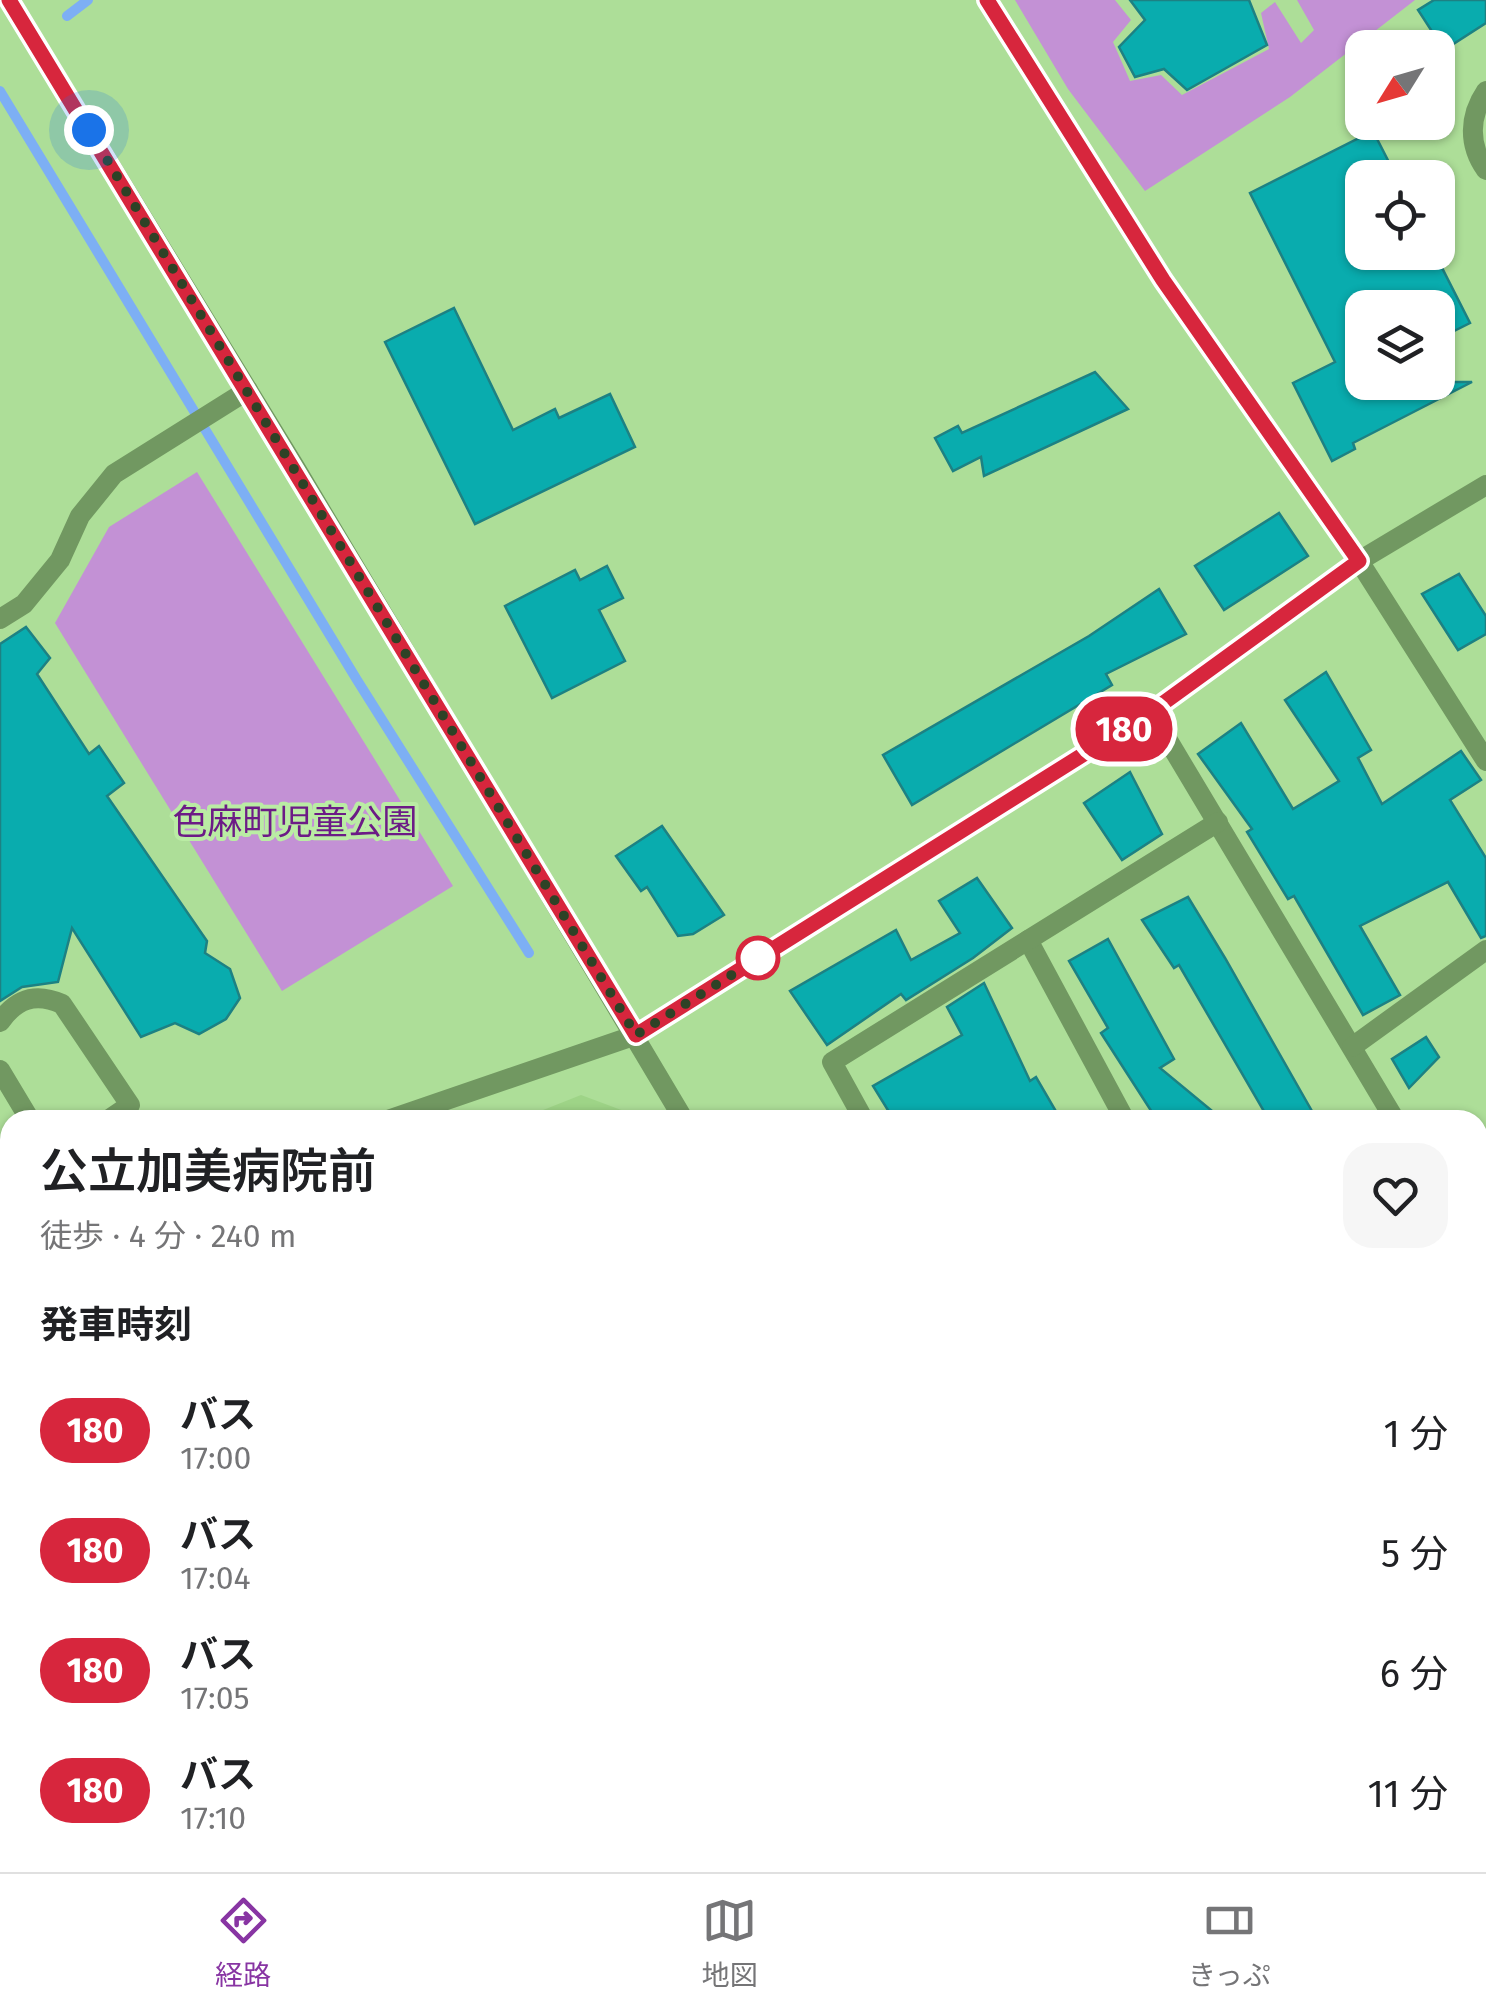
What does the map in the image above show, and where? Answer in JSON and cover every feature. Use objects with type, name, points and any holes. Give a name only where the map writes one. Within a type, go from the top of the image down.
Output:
[{"type":"street","points":[[9,0],[248,390],[678,1110]]},
{"type":"street","points":[[987,0],[1163,280],[1359,561],[1486,761]]},
{"type":"street","points":[[1486,90],[1474,114],[1472,136],[1477,158],[1486,170]]},
{"type":"street","points":[[0,619],[24,604],[60,560],[80,516],[114,474],[248,390]]},
{"type":"street","points":[[417,1110],[636,1035],[1151,712],[1359,561],[1486,485]]},
{"type":"street","points":[[1151,712],[1389,1110]]},
{"type":"street","points":[[858,1110],[832,1062],[1218,822]]},
{"type":"street","points":[[1028,940],[1120,1110]]},
{"type":"street","points":[[1352,1047],[1486,950]]},
{"type":"street","points":[[0,1022],[10,1007],[28,998],[44,996],[62,1004],[130,1105],[123,1110]]},
{"type":"street","points":[[0,1070],[24,1110]]},
{"type":"shaded area","points":[[581,1095],[621,1110],[543,1110]]},
{"type":"green space","points":[[1015,0],[1115,0],[1131,20],[1113,42],[1130,81],[1161,75],[1182,95],[1269,49],[1261,13],[1275,2],[1301,43],[1314,30],[1297,0],[1415,0],[1376,30],[1345,30],[1345,54],[1290,97],[1145,191],[1068,89]]},
{"type":"green space","name":"色麻町児童公園","points":[[197,472],[453,886],[282,991],[55,623],[109,527]]},
{"type":"building","points":[[1130,0],[1249,0],[1267,45],[1187,90],[1164,69],[1135,77],[1119,47],[1145,20]]},
{"type":"building","points":[[1434,0],[1486,0],[1486,23],[1455,43],[1455,30],[1431,30],[1418,10]]},
{"type":"building","points":[[1355,140],[1378,140],[1388,160],[1345,160],[1345,270],[1443,270],[1453,290],[1345,290],[1345,400],[1437,400],[1353,443],[1355,449],[1332,461],[1293,383],[1335,362],[1250,193]]},
{"type":"building","points":[[1455,293],[1470,323],[1455,330]]},
{"type":"building","points":[[454,308],[513,430],[555,409],[559,418],[610,394],[635,447],[475,524],[385,342]]},
{"type":"building","points":[[1095,372],[1128,409],[984,476],[981,457],[953,471],[935,438],[958,426],[962,433]]},
{"type":"building","points":[[1455,382],[1472,382],[1455,391]]},
{"type":"building","points":[[1279,513],[1308,556],[1224,610],[1195,566]]},
{"type":"building","points":[[607,566],[623,598],[599,610],[625,661],[552,698],[505,606],[575,570],[580,580]]},
{"type":"building","points":[[1459,574],[1486,616],[1486,634],[1458,650],[1422,594]]},
{"type":"building","points":[[1159,589],[1186,634],[1106,674],[1112,685],[912,805],[883,755],[1089,636]]},
{"type":"building","points":[[26,627],[50,658],[37,674],[89,754],[99,746],[124,783],[107,796],[207,941],[205,953],[230,969],[240,998],[226,1019],[199,1034],[175,1023],[141,1037],[72,928],[58,982],[22,987],[0,1001],[0,644]]},
{"type":"building","points":[[1326,672],[1371,750],[1358,758],[1382,804],[1461,751],[1481,780],[1450,800],[1486,858],[1486,936],[1481,938],[1448,882],[1360,926],[1400,995],[1363,1015],[1294,896],[1288,899],[1247,832],[1252,829],[1198,754],[1241,723],[1293,809],[1339,781],[1285,700]]},
{"type":"building","points":[[1130,772],[1162,834],[1122,860],[1084,803]]},
{"type":"building","points":[[662,826],[724,915],[693,934],[678,936],[647,887],[641,891],[616,856]]},
{"type":"building","points":[[977,878],[1012,928],[973,958],[906,1000],[901,994],[827,1045],[790,991],[896,930],[911,960],[960,933],[939,901]]},
{"type":"building","points":[[1188,897],[1311,1110],[1263,1110],[1179,965],[1174,968],[1142,920]]},
{"type":"building","points":[[1108,939],[1174,1059],[1160,1068],[1211,1110],[1151,1110],[1101,1033],[1108,1028],[1069,961]]},
{"type":"building","points":[[984,983],[1030,1081],[1036,1077],[1055,1110],[888,1110],[873,1086],[962,1035],[947,1007]]},
{"type":"building","points":[[1426,1037],[1439,1057],[1409,1088],[1392,1059]]},
{"type":"waterway","points":[[67,16],[88,0]]},
{"type":"waterway","points":[[0,91],[357,680],[529,953]]},
{"type":"bus line","name":"180","points":[[9,0],[636,1035],[1151,712],[1359,561],[1163,280],[987,0]]},
{"type":"route","points":[[89,130],[636,1035],[765,954],[758,958]]}]
